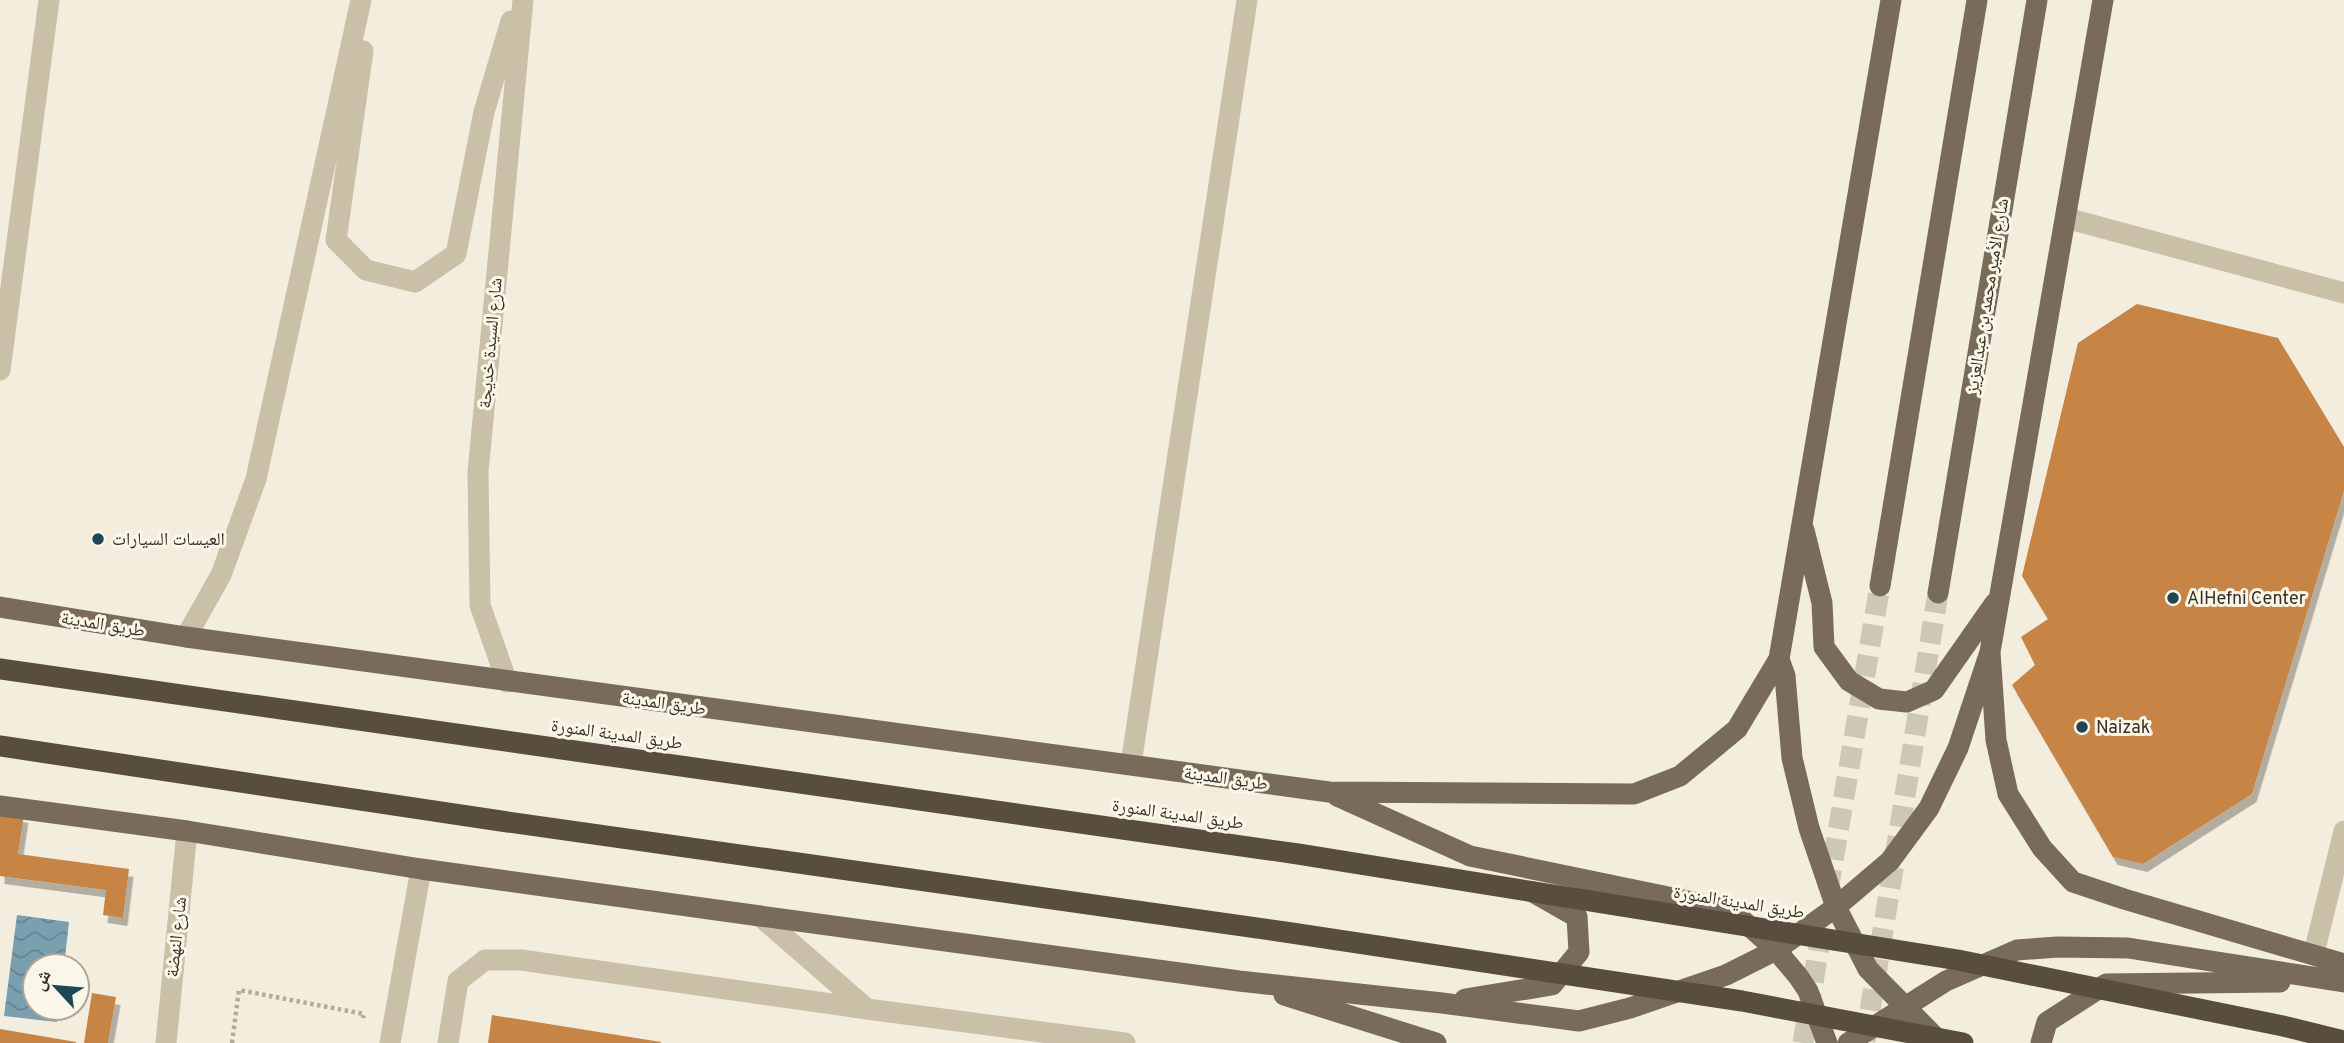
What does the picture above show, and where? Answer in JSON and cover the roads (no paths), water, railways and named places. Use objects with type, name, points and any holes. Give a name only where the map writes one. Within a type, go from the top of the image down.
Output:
[{"type":"highway","name":"طريق المدينة المنورة","points":[[0,669],[1311,856],[1958,960],[2283,1026],[2344,1041]]},
{"type":"highway","points":[[0,746],[1742,1001],[1963,1043]]},
{"type":"main road","points":[[1329,792],[1634,794],[1680,776],[1737,729],[1779,659],[1891,0]]},
{"type":"main road","points":[[1880,586],[1978,0]]},
{"type":"main road","name":"شارع الأمير محمد بن عبدالعزيز","points":[[1938,593],[2037,0]]},
{"type":"main road","points":[[0,806],[760,916],[1239,981],[1579,1021],[1630,1008],[1726,975],[1776,950],[1836,907],[1890,861],[1929,808],[1958,748],[1990,652],[2103,0]]},
{"type":"main road","points":[[1802,521],[1822,603],[1824,647],[1849,681],[1879,699],[1907,702],[1934,690],[1999,597]]},
{"type":"main road","name":"طريق المدينة","points":[[0,607],[186,637],[507,682],[1329,792]]},
{"type":"main road","points":[[1990,652],[1996,740],[2008,794],[2042,848],[2073,882],[2314,953],[2342,976]]},
{"type":"main road","points":[[1779,659],[1785,676],[1793,758],[1798,781],[1809,828],[1836,907],[1868,968],[1903,1007],[1941,1043]]},
{"type":"main road","points":[[1329,792],[1471,856],[1577,917],[1579,951],[1552,985],[1442,1003]]},
{"type":"main road","points":[[1471,856],[1731,910],[1776,950],[1808,991],[1827,1043]]},
{"type":"main road","points":[[1848,1043],[1946,981],[2017,950],[2058,947],[2128,948],[2342,976]]},
{"type":"main road","points":[[2041,1043],[2047,1022],[2106,984],[2342,976]]},
{"type":"main road","points":[[1239,981],[1436,1043]]},
{"type":"street","points":[[0,370],[48,0]]},
{"type":"street","points":[[186,637],[221,575],[256,480],[362,0]]},
{"type":"street","points":[[371,0],[336,240],[366,270],[415,282],[456,254],[484,112],[517,0]]},
{"type":"street","name":"شارع السيدة خديجة","points":[[507,682],[480,606],[478,472],[523,0]]},
{"type":"street","points":[[1131,764],[1247,0]]},
{"type":"street","points":[[2066,218],[2344,293]]},
{"type":"street","name":"شارع النهضة","points":[[166,1043],[187,831]]},
{"type":"street","points":[[2314,953],[2344,831]]},
{"type":"street","points":[[390,1043],[421,869]]},
{"type":"street","points":[[760,916],[867,1009]]},
{"type":"street","points":[[449,1043],[458,981],[485,960],[521,960],[1125,1043]]},
{"type":"water","points":[[17,915],[69,922],[66,952],[21,952],[21,1018],[4,1016]]},
{"type":"tunnel","points":[[1828,890],[1880,586]]},
{"type":"tunnel","points":[[1865,1041],[1938,593]]},
{"type":"tunnel","points":[[1803,1043],[1823,922]]},
{"type":"place","name":"العيسات السيارات","points":[[98,539]]},
{"type":"place","name":"AlHefni Center","points":[[2173,598]]},
{"type":"place","name":"Naizak","points":[[2082,727]]}]
